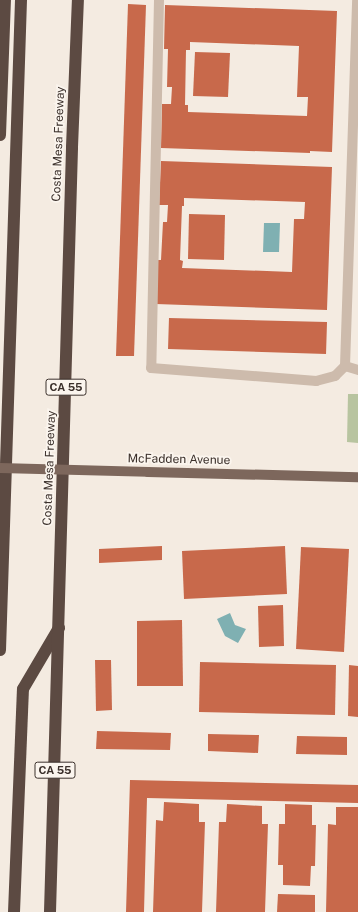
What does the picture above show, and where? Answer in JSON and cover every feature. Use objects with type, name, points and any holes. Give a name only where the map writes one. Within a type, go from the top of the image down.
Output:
[{"type":"highway","points":[[0,135],[5,0]]},
{"type":"highway","points":[[0,650],[21,0]]},
{"type":"highway","name":"Costa Mesa Freeway","points":[[50,912],[72,147],[78,0]]},
{"type":"highway","name":"CA 55","points":[[14,912],[23,689],[59,627]]},
{"type":"highway","points":[[51,895],[57,912]]},
{"type":"main road","name":"McFadden Avenue","points":[[0,468],[358,477]]},
{"type":"lane","points":[[159,0],[151,368],[316,381],[335,376],[345,366],[357,0]]},
{"type":"lane","points":[[345,366],[358,370]]},
{"type":"green space","points":[[348,394],[358,394],[358,443],[347,442]]},
{"type":"water","points":[[264,223],[280,223],[279,252],[263,252]]},
{"type":"water","points":[[230,613],[235,625],[246,629],[238,643],[225,636],[217,619]]},
{"type":"building","points":[[128,4],[146,5],[134,356],[116,356]]},
{"type":"building","points":[[165,5],[337,11],[332,152],[310,151],[310,153],[161,148],[162,104],[171,104],[172,87],[167,87],[168,49],[164,49]],"holes":[[[190,42],[299,46],[297,97],[308,97],[307,116],[188,112],[188,105],[185,105],[186,50],[190,50]]]},
{"type":"building","points":[[195,52],[230,53],[228,97],[193,96]]},
{"type":"building","points":[[161,161],[332,167],[327,310],[156,304],[157,260],[161,260],[163,222],[167,222],[168,205],[159,205]],"holes":[[[184,198],[305,202],[304,219],[294,219],[292,272],[182,268],[183,261],[180,260],[182,206],[184,206]]]},
{"type":"building","points":[[189,214],[225,215],[224,260],[188,259]]},
{"type":"building","points":[[169,318],[327,322],[326,354],[168,349]]},
{"type":"building","points":[[162,546],[162,560],[99,563],[99,549]]},
{"type":"building","points":[[285,546],[287,594],[184,599],[182,551]]},
{"type":"building","points":[[301,547],[349,549],[344,652],[296,649]]},
{"type":"building","points":[[283,605],[284,646],[259,647],[258,606]]},
{"type":"building","points":[[182,620],[183,686],[137,686],[137,621]]},
{"type":"building","points":[[95,660],[111,660],[112,710],[96,711]]},
{"type":"building","points":[[200,662],[336,665],[335,715],[199,712]]},
{"type":"building","points":[[349,665],[358,666],[358,717],[348,716]]},
{"type":"building","points":[[97,731],[171,733],[170,750],[96,749]]},
{"type":"building","points":[[208,734],[259,735],[258,753],[208,751]]},
{"type":"building","points":[[297,736],[347,737],[347,755],[296,754]]},
{"type":"building","points":[[130,780],[358,785],[358,803],[147,798],[144,912],[126,912]]},
{"type":"building","points":[[164,802],[199,804],[199,822],[205,822],[202,912],[153,912],[156,820],[163,821]]},
{"type":"building","points":[[227,804],[262,806],[262,824],[268,824],[265,912],[216,912],[219,822],[226,822]]},
{"type":"building","points":[[285,804],[312,805],[312,825],[316,825],[315,866],[311,866],[310,886],[283,885],[283,865],[278,865],[279,824],[285,824]]},
{"type":"building","points":[[336,807],[358,807],[358,912],[326,912],[328,824],[336,825]]},
{"type":"building","points":[[278,894],[315,895],[315,912],[277,912]]}]
